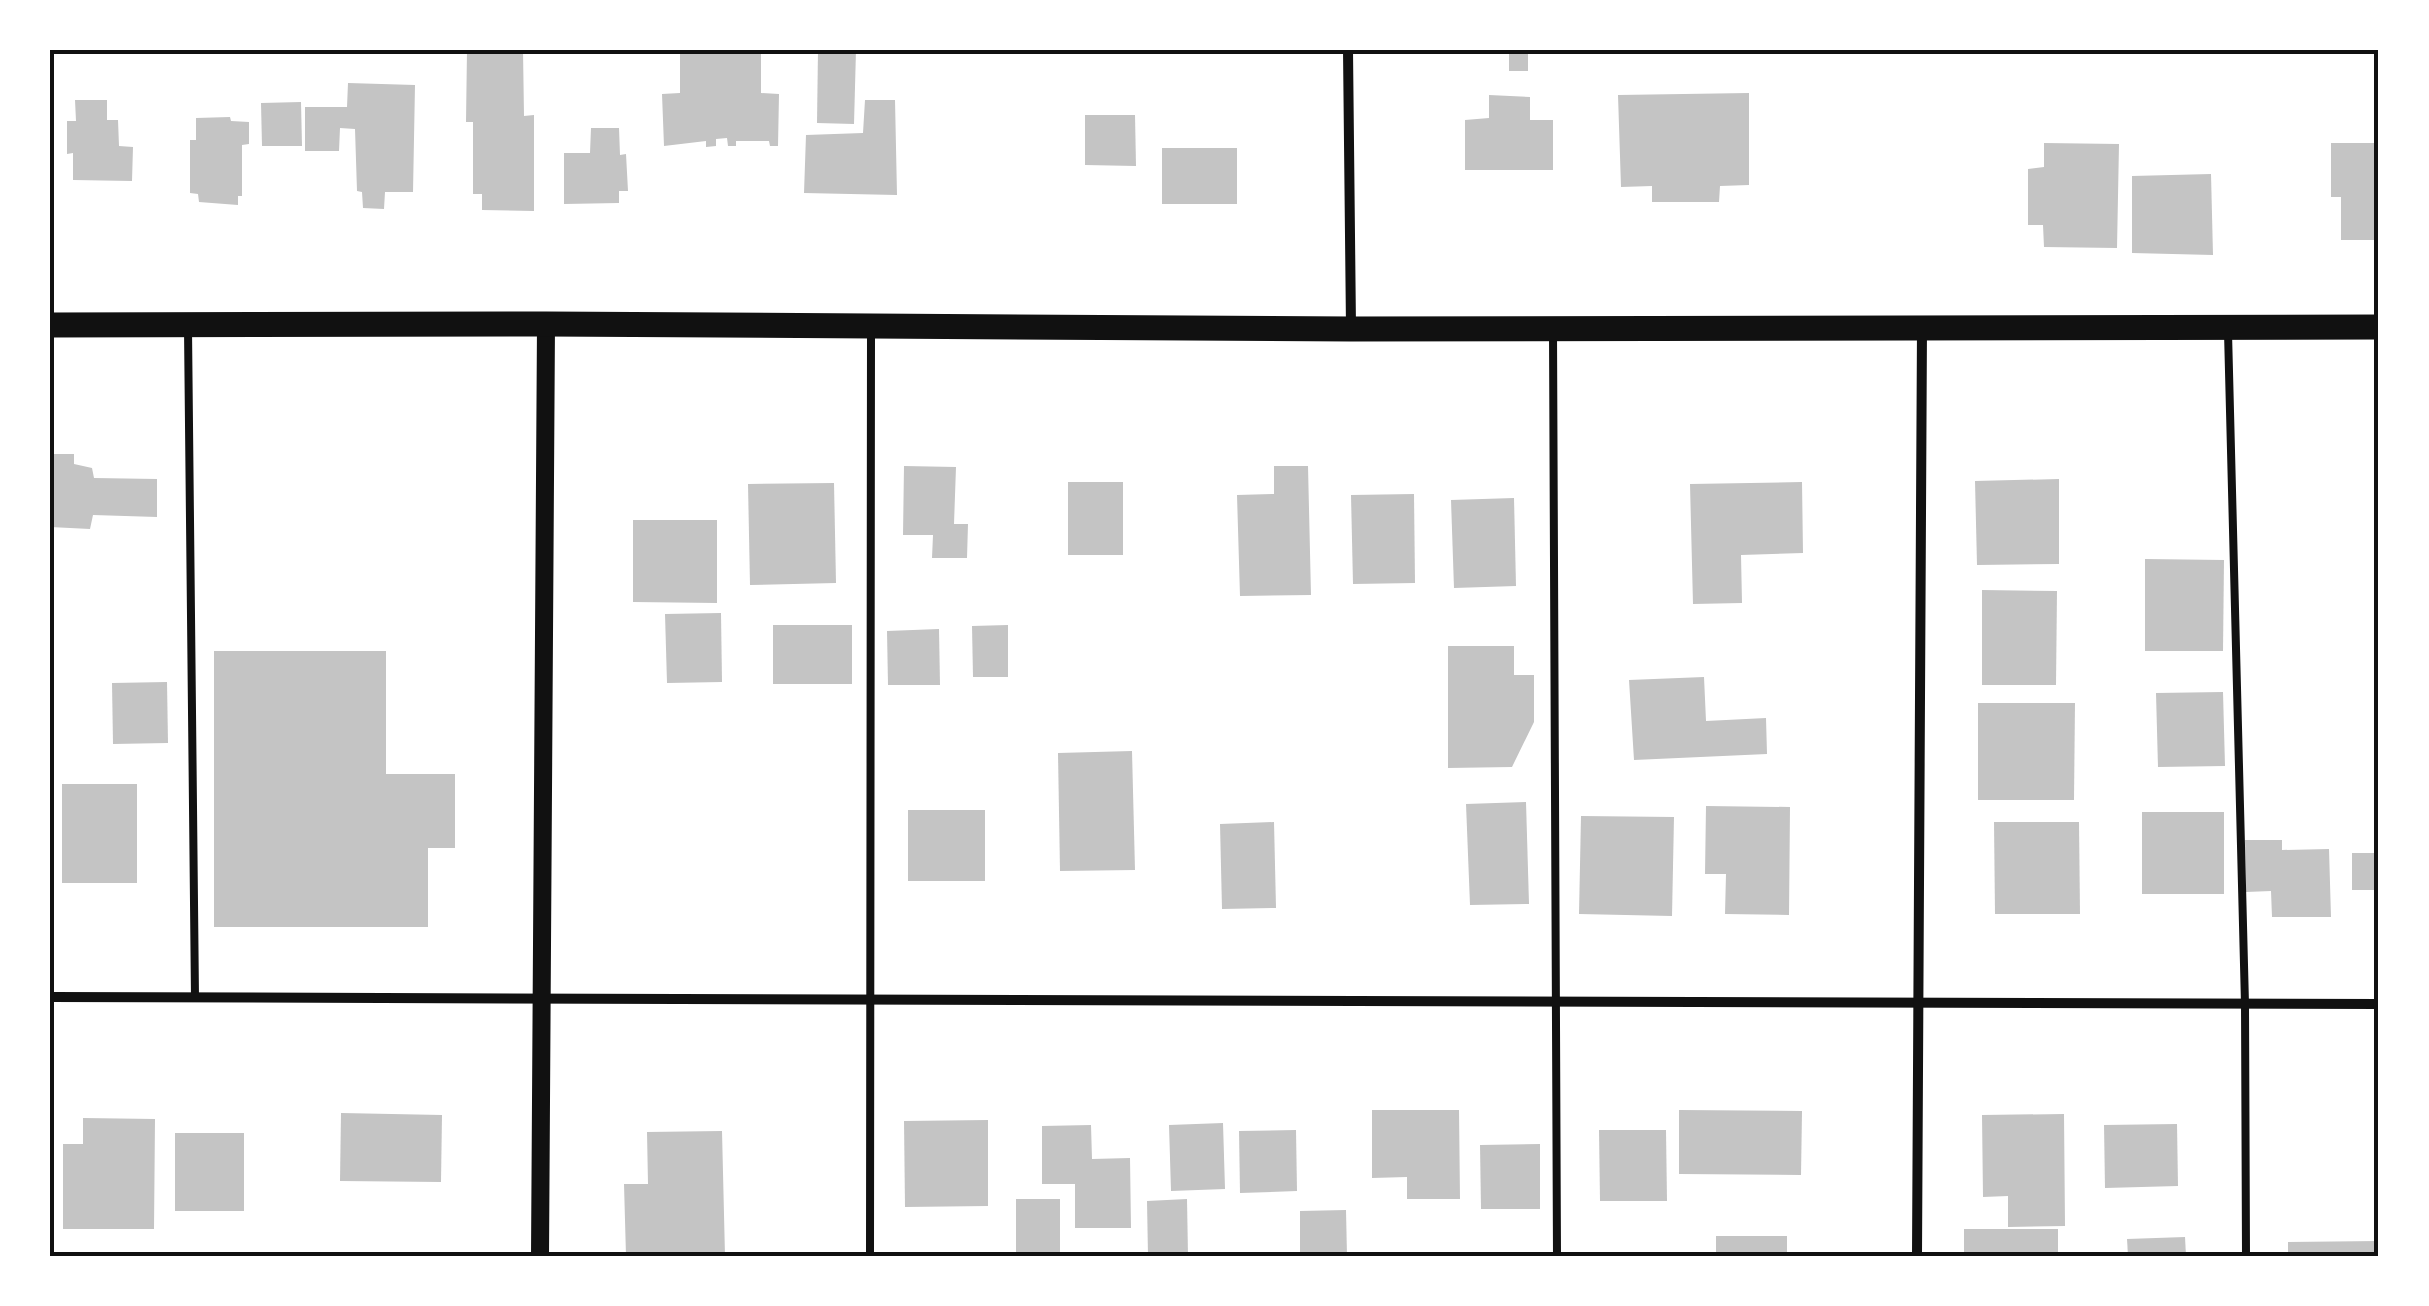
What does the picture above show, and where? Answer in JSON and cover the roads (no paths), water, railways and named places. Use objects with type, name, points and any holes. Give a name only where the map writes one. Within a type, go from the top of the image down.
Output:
[{"type":"main road","points":[[50,324],[2379,328]]},
{"type":"street","points":[[1348,50],[1351,329]]},
{"type":"street","points":[[540,1256],[546,324]]},
{"type":"street","points":[[1917,1256],[1922,326]]},
{"type":"street","points":[[50,997],[2379,1004]]},
{"type":"lane","points":[[188,324],[195,998]]},
{"type":"lane","points":[[870,1256],[871,326]]},
{"type":"lane","points":[[2228,327],[2245,1004],[2246,1256]]},
{"type":"lane","points":[[1554,328],[1557,1256]]}]
